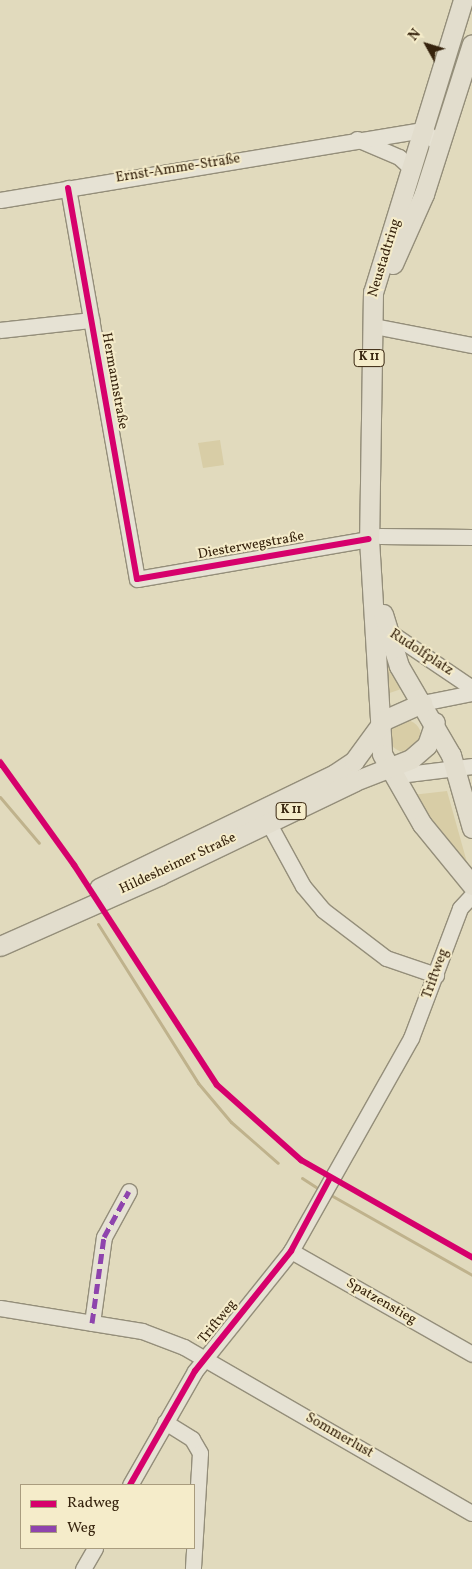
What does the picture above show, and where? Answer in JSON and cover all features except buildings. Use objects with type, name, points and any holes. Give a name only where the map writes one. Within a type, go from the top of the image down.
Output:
[{"type":"main road","name":"Neustadtring","points":[[385,629],[375,537],[370,316],[412,168],[464,0]]},
{"type":"main road","name":"Neustadtring","points":[[375,645],[379,327],[393,264],[435,158],[472,44]]},
{"type":"main road","name":"Rudolfplatz","points":[[385,629],[398,666],[464,767],[472,828]]},
{"type":"main road","name":"Rudolfplatz","points":[[375,645],[377,728],[387,768],[422,824],[472,885]]},
{"type":"main road","name":"Rudolfplatz","points":[[336,774],[354,761],[377,728],[397,711],[422,703]]},
{"type":"main road","name":"K 11","points":[[387,768],[424,749],[435,722]]},
{"type":"main road","name":"Hildesheimer Straße","points":[[0,946],[355,781],[387,768]]},
{"type":"main road","name":"Hildesheimer Straße","points":[[0,934],[336,774]]},
{"type":"street","name":"Ernst-Amme-Straße","points":[[0,200],[356,139],[424,130]]},
{"type":"street","points":[[424,130],[437,143],[435,158]]},
{"type":"street","points":[[356,139],[399,157],[412,168]]},
{"type":"street","name":"Hermannstraße","points":[[68,188],[137,579]]},
{"type":"street","points":[[0,330],[91,320]]},
{"type":"street","points":[[379,327],[472,344]]},
{"type":"street","name":"Diesterwegstraße","points":[[137,579],[375,537],[472,537]]},
{"type":"street","name":"Rudolfplatz","points":[[385,629],[472,688]]},
{"type":"street","name":"Rudolfplatz","points":[[422,703],[472,693]]},
{"type":"street","points":[[387,768],[399,775],[464,767]]},
{"type":"street","points":[[268,822],[298,877],[323,910],[386,958],[436,976]]},
{"type":"street","name":"Triftweg","points":[[131,1484],[165,1422],[206,1358],[291,1250],[412,1038],[460,908],[472,894]]},
{"type":"street","points":[[92,1323],[104,1237],[129,1191]]},
{"type":"street","name":"Spatzenstieg","points":[[291,1250],[472,1354]]},
{"type":"street","name":"Sommerlust","points":[[0,1308],[160,1336],[206,1358],[472,1513]]},
{"type":"street","points":[[165,1422],[192,1439],[200,1453],[195,1536]]},
{"type":"street","points":[[83,1569],[94,1549]]},
{"type":"street","points":[[193,1569],[194,1549]]},
{"type":"shaded area","points":[[220,440],[224,465],[203,468],[198,443]]},
{"type":"shaded area","points":[[381,654],[386,654],[404,688],[381,696]]},
{"type":"shaded area","points":[[405,720],[411,721],[416,725],[420,730],[420,742],[416,747],[411,751],[405,752],[399,751],[394,747],[390,742],[389,736],[390,730],[394,725],[399,721]]},
{"type":"shaded area","points":[[447,791],[468,866],[466,868],[412,795]]},
{"type":"waterway","points":[[0,797],[39,843]]},
{"type":"waterway","points":[[98,924],[198,1083],[231,1122],[278,1163]]},
{"type":"waterway","points":[[302,1178],[316,1187]]},
{"type":"waterway","points":[[329,1194],[472,1275]]},
{"type":"marked path","points":[[92,1323],[104,1237],[129,1191]]},
{"type":"cycle path","points":[[68,188],[137,579],[369,539]]},
{"type":"cycle path","points":[[0,762],[74,865],[217,1085],[301,1160],[472,1257]]},
{"type":"cycle path","points":[[131,1484],[195,1371],[291,1251],[330,1178]]}]
